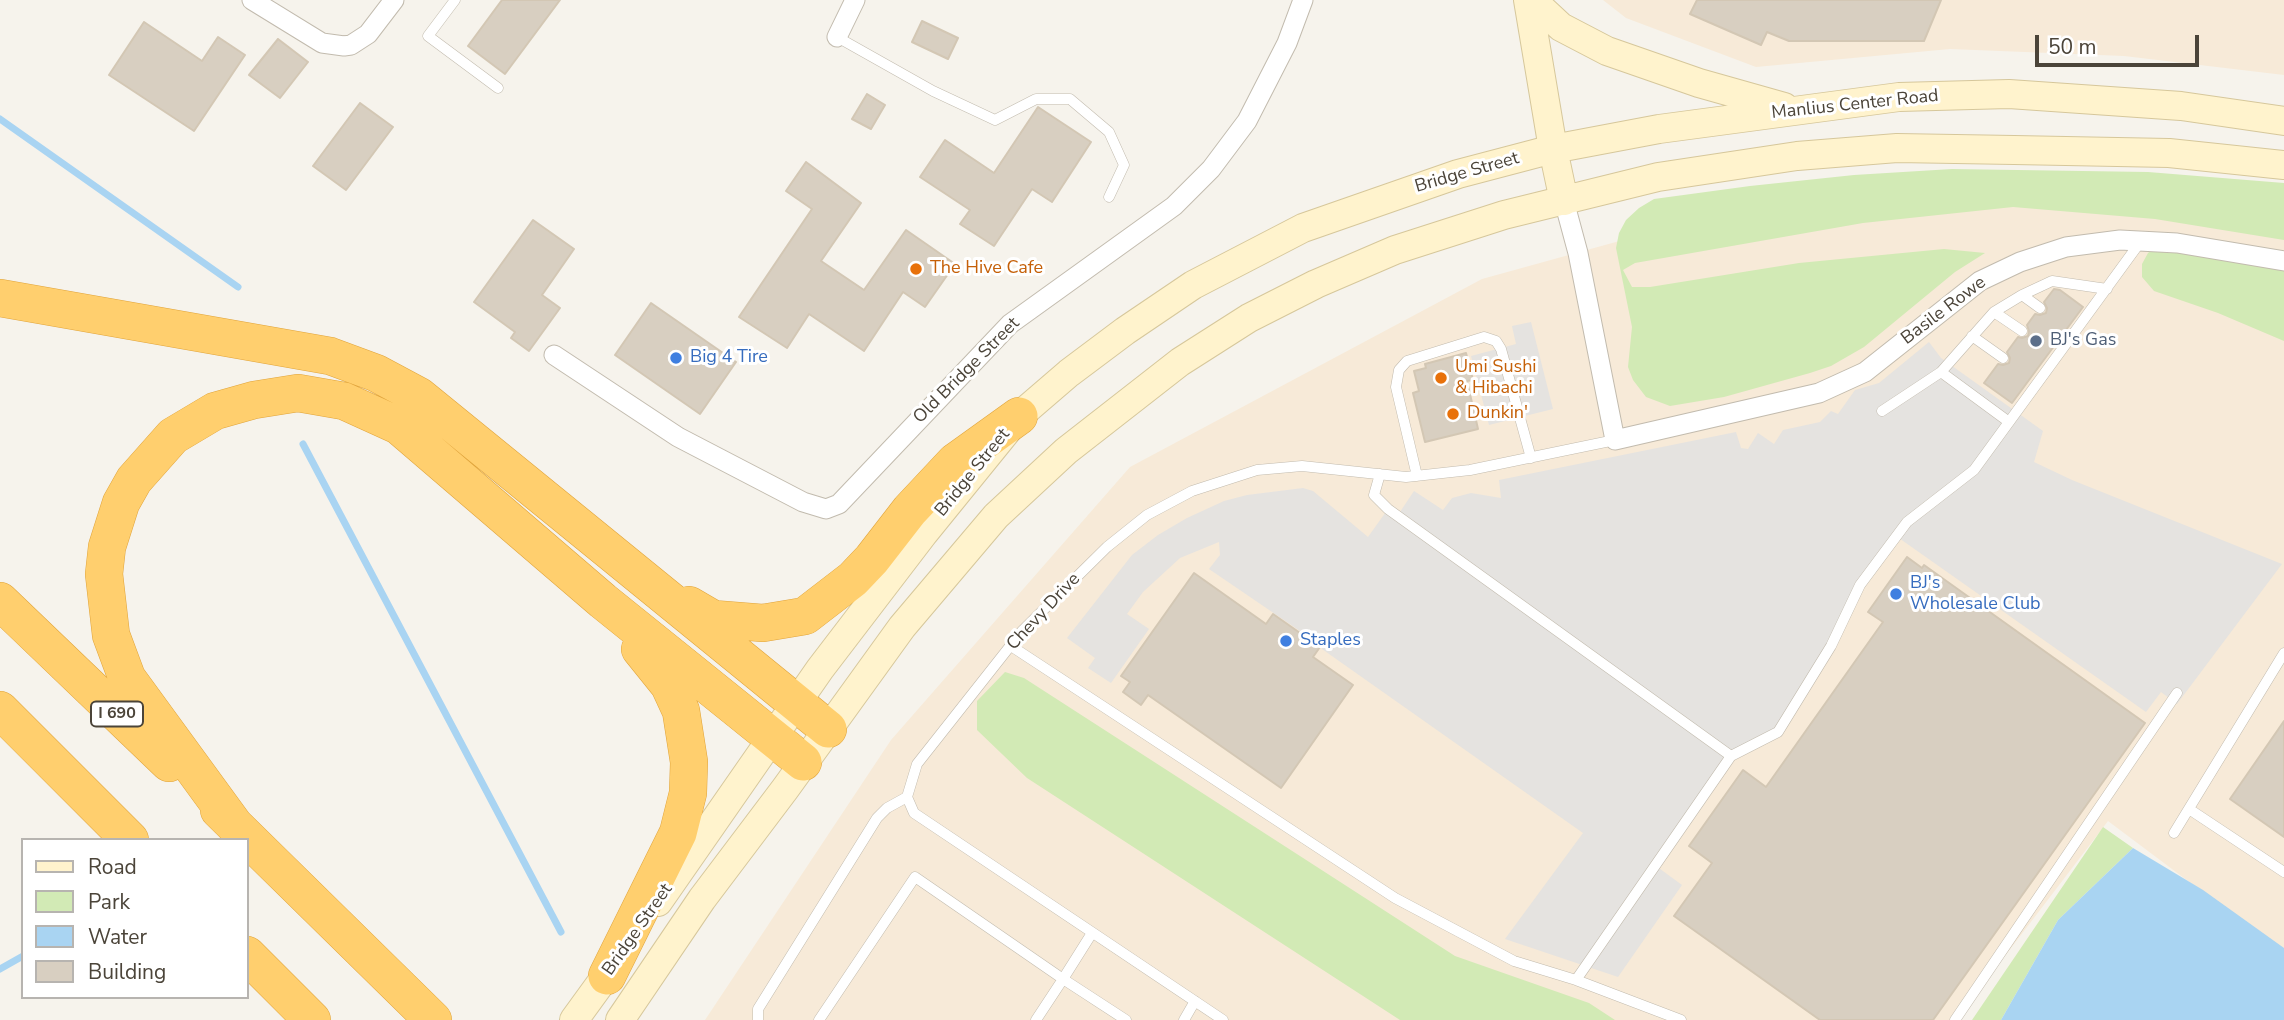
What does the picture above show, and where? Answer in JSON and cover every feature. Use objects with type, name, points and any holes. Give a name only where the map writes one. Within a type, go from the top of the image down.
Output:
[{"type":"highway","points":[[0,298],[330,356],[376,373],[419,396],[828,729]]},
{"type":"highway","points":[[235,826],[127,678],[111,635],[104,574],[121,503],[134,480],[173,436],[215,411],[254,400],[298,393],[344,401],[399,426],[603,601],[803,762]]},
{"type":"highway","points":[[639,577],[713,619],[763,623],[805,615],[853,579],[872,559],[909,510],[955,462],[1019,416]]},
{"type":"highway","name":"I 690","points":[[0,601],[247,838]]},
{"type":"highway","points":[[603,601],[669,685],[681,711],[689,762],[688,793],[678,833],[607,976]]},
{"type":"highway","points":[[8,720],[128,838]]},
{"type":"highway","name":"I 690","points":[[248,839],[433,1020]]},
{"type":"highway","points":[[248,957],[312,1020]]},
{"type":"main road","points":[[1530,0],[1561,27],[1607,51],[1699,83],[1793,110]]},
{"type":"main road","points":[[1530,0],[1553,149],[1564,201],[1658,177],[1797,156],[1897,148],[2169,153],[2284,165]]},
{"type":"main road","name":"Manlius Center Road","points":[[1553,149],[1659,129],[1899,97],[2008,94],[2181,106],[2284,121]]},
{"type":"main road","name":"Bridge Street","points":[[574,1020],[796,704],[924,533],[1019,416],[1078,366],[1193,285],[1303,228],[1458,174],[1553,149]]},
{"type":"main road","name":"Bridge Street","points":[[620,1020],[702,899],[902,627],[996,516],[1066,451],[1180,362],[1249,318],[1316,284],[1395,250],[1504,215],[1564,201]]},
{"type":"street","points":[[252,0],[322,43],[344,47],[368,34],[394,0]]},
{"type":"street","points":[[837,37],[855,0]]},
{"type":"street","name":"Old Bridge Street","points":[[554,355],[689,443],[803,502],[825,509],[839,504],[1010,324],[1174,206],[1211,169],[1247,121],[1287,43],[1303,0]]},
{"type":"street","points":[[1564,201],[1578,253],[1615,440]]},
{"type":"street","name":"Basile Rowe","points":[[1615,440],[1819,393],[1865,372],[1980,281],[2020,262],[2066,247],[2120,240],[2177,243],[2284,261]]},
{"type":"lane","points":[[454,0],[428,36],[498,88]]},
{"type":"lane","points":[[837,37],[933,91],[996,120],[1036,99],[1070,99],[1109,132],[1124,164],[1110,197]]},
{"type":"lane","points":[[1576,979],[1731,756],[1778,732],[1831,646],[1860,584],[1907,522],[1974,470],[2053,354],[2107,289],[2141,241]]},
{"type":"lane","points":[[1882,411],[1941,372],[1994,312],[2022,295],[2052,281],[2107,289]]},
{"type":"lane","points":[[2022,295],[2040,308]]},
{"type":"lane","points":[[1994,312],[2022,331]]},
{"type":"lane","points":[[1972,336],[2003,358]]},
{"type":"lane","points":[[1417,475],[1396,387],[1399,370],[1407,361],[1484,337],[1496,341],[1501,349],[1531,457]]},
{"type":"lane","points":[[1941,372],[2009,422]]},
{"type":"lane","name":"Chevy Drive","points":[[907,797],[917,764],[1022,631],[1107,547],[1147,514],[1192,491],[1257,470],[1302,466],[1406,477],[1470,470],[1615,440]]},
{"type":"lane","points":[[1380,474],[1374,495],[1388,509],[1731,756]]},
{"type":"lane","points":[[1011,646],[1395,898],[1514,961],[1576,979],[1681,1020]]},
{"type":"lane","points":[[2174,833],[2284,653]]},
{"type":"lane","points":[[1955,1020],[2177,693]]},
{"type":"lane","points":[[758,1020],[758,1009],[877,818],[887,808],[907,797],[914,813],[1223,1020]]},
{"type":"lane","points":[[2189,810],[2284,872]]},
{"type":"lane","points":[[819,1020],[915,877],[1126,1020]]},
{"type":"lane","points":[[1036,1020],[1092,933]]},
{"type":"lane","points":[[1184,1020],[1195,1001]]},
{"type":"shaded area","points":[[1603,0],[2284,0],[2284,75],[2124,56],[1950,49],[1756,67],[1626,18]]},
{"type":"shaded area","points":[[2015,196],[2284,221],[2284,953],[2108,821],[1956,1020],[705,1020],[891,740],[1130,467],[1482,279],[1652,232]]},
{"type":"shaded area","points":[[1531,322],[1553,409],[1489,425],[1471,356],[1516,344],[1512,326]]},
{"type":"shaded area","points":[[1929,342],[1941,358],[2043,431],[2034,462],[2072,480],[2282,564],[2177,704],[2161,692],[2146,712],[1896,536],[1860,585],[1778,732],[1731,756],[1656,866],[1682,885],[1618,977],[1505,939],[1583,833],[1322,649],[1322,646],[1209,569],[1220,555],[1219,542],[1180,558],[1143,592],[1127,614],[1149,629],[1111,683],[1088,668],[1095,658],[1067,638],[1132,555],[1158,535],[1224,501],[1247,495],[1303,488],[1313,491],[1368,537],[1388,509],[1398,515],[1414,491],[1443,510],[1452,498],[1471,493],[1501,498],[1499,480],[1736,432],[1741,448],[1748,449],[1758,433],[1774,444],[1783,430],[1820,422],[1831,411],[1838,414],[1855,390],[1879,383]]},
{"type":"green space","points":[[1952,169],[2148,172],[2284,183],[2284,240],[2155,219],[2013,207],[1863,223],[1635,263],[1623,270],[1632,287],[1650,287],[1799,263],[1944,249],[1985,253],[1955,272],[1864,347],[1831,366],[1724,397],[1670,406],[1646,397],[1633,380],[1628,367],[1632,327],[1616,248],[1619,233],[1626,220],[1639,208],[1654,199],[1750,186],[1854,175]]},
{"type":"green space","points":[[2157,247],[2284,270],[2284,341],[2218,313],[2154,291],[2142,277],[2142,264],[2148,253]]},
{"type":"green space","points":[[1005,672],[1024,678],[1455,956],[1589,1003],[1615,1020],[1400,1020],[1027,778],[977,730],[977,701]]},
{"type":"green space","points":[[2103,827],[2133,848],[2058,920],[2001,1020],[1972,1020]]},
{"type":"water","points":[[2133,848],[2203,890],[2284,948],[2284,1020],[2001,1020],[2058,920]]},
{"type":"building","points":[[502,0],[560,0],[505,74],[468,46]]},
{"type":"building","points":[[1697,0],[1941,0],[1924,41],[1789,41],[1767,32],[1761,45],[1690,14]]},
{"type":"building","points":[[922,21],[958,38],[948,59],[912,42]]},
{"type":"building","points":[[144,22],[202,61],[218,37],[245,55],[194,131],[109,75]]},
{"type":"building","points":[[278,39],[308,62],[280,98],[249,75]]},
{"type":"building","points":[[867,94],[885,105],[871,129],[852,119]]},
{"type":"building","points":[[360,103],[393,127],[346,190],[313,166]]},
{"type":"building","points":[[1038,107],[1091,142],[1052,202],[1032,189],[994,246],[960,224],[970,210],[920,177],[945,140],[994,173]]},
{"type":"building","points":[[806,162],[861,203],[821,261],[864,290],[906,230],[955,264],[925,307],[903,292],[864,351],[809,314],[787,348],[739,317],[812,209],[786,191]]},
{"type":"building","points":[[533,220],[574,249],[542,295],[560,308],[529,351],[511,338],[515,332],[474,302]]},
{"type":"building","name":"BJ's Gas","points":[[2054,289],[2060,290],[2083,307],[2012,403],[1984,383],[1998,364],[2009,363],[2007,352],[2018,337],[2028,336],[2027,325],[2035,314],[2046,313],[2044,302]]},
{"type":"building","points":[[651,303],[736,362],[700,414],[615,355]]},
{"type":"building","points":[[1466,353],[1473,380],[1467,381],[1478,429],[1425,442],[1413,393],[1419,391],[1414,371],[1426,368],[1425,364]]},
{"type":"building","points":[[1907,557],[1922,568],[1924,565],[2145,723],[1933,1020],[1820,1020],[1674,916],[1712,863],[1689,846],[1743,770],[1766,787],[1883,622],[1868,612]]},
{"type":"building","points":[[1194,573],[1266,624],[1273,614],[1320,647],[1313,657],[1353,685],[1281,788],[1148,695],[1141,705],[1123,692],[1130,682],[1121,676]]},
{"type":"building","points":[[2284,721],[2284,837],[2230,799]]},
{"type":"waterway","points":[[0,119],[238,287]]},
{"type":"waterway","points":[[303,444],[561,932]]},
{"type":"waterway","points":[[0,969],[21,957]]},
{"type":"place","name":"The Hive Cafe","points":[[916,269]]},
{"type":"place","name":"BJ's Gas","points":[[2036,341]]},
{"type":"place","name":"Big 4 Tire","points":[[676,358]]},
{"type":"place","name":"Umi Sushi & Hibachi","points":[[1441,378]]},
{"type":"place","name":"Dunkin'","points":[[1453,414]]},
{"type":"place","name":"BJ's Wholesale Club","points":[[1896,594]]},
{"type":"place","name":"Staples","points":[[1286,641]]}]
